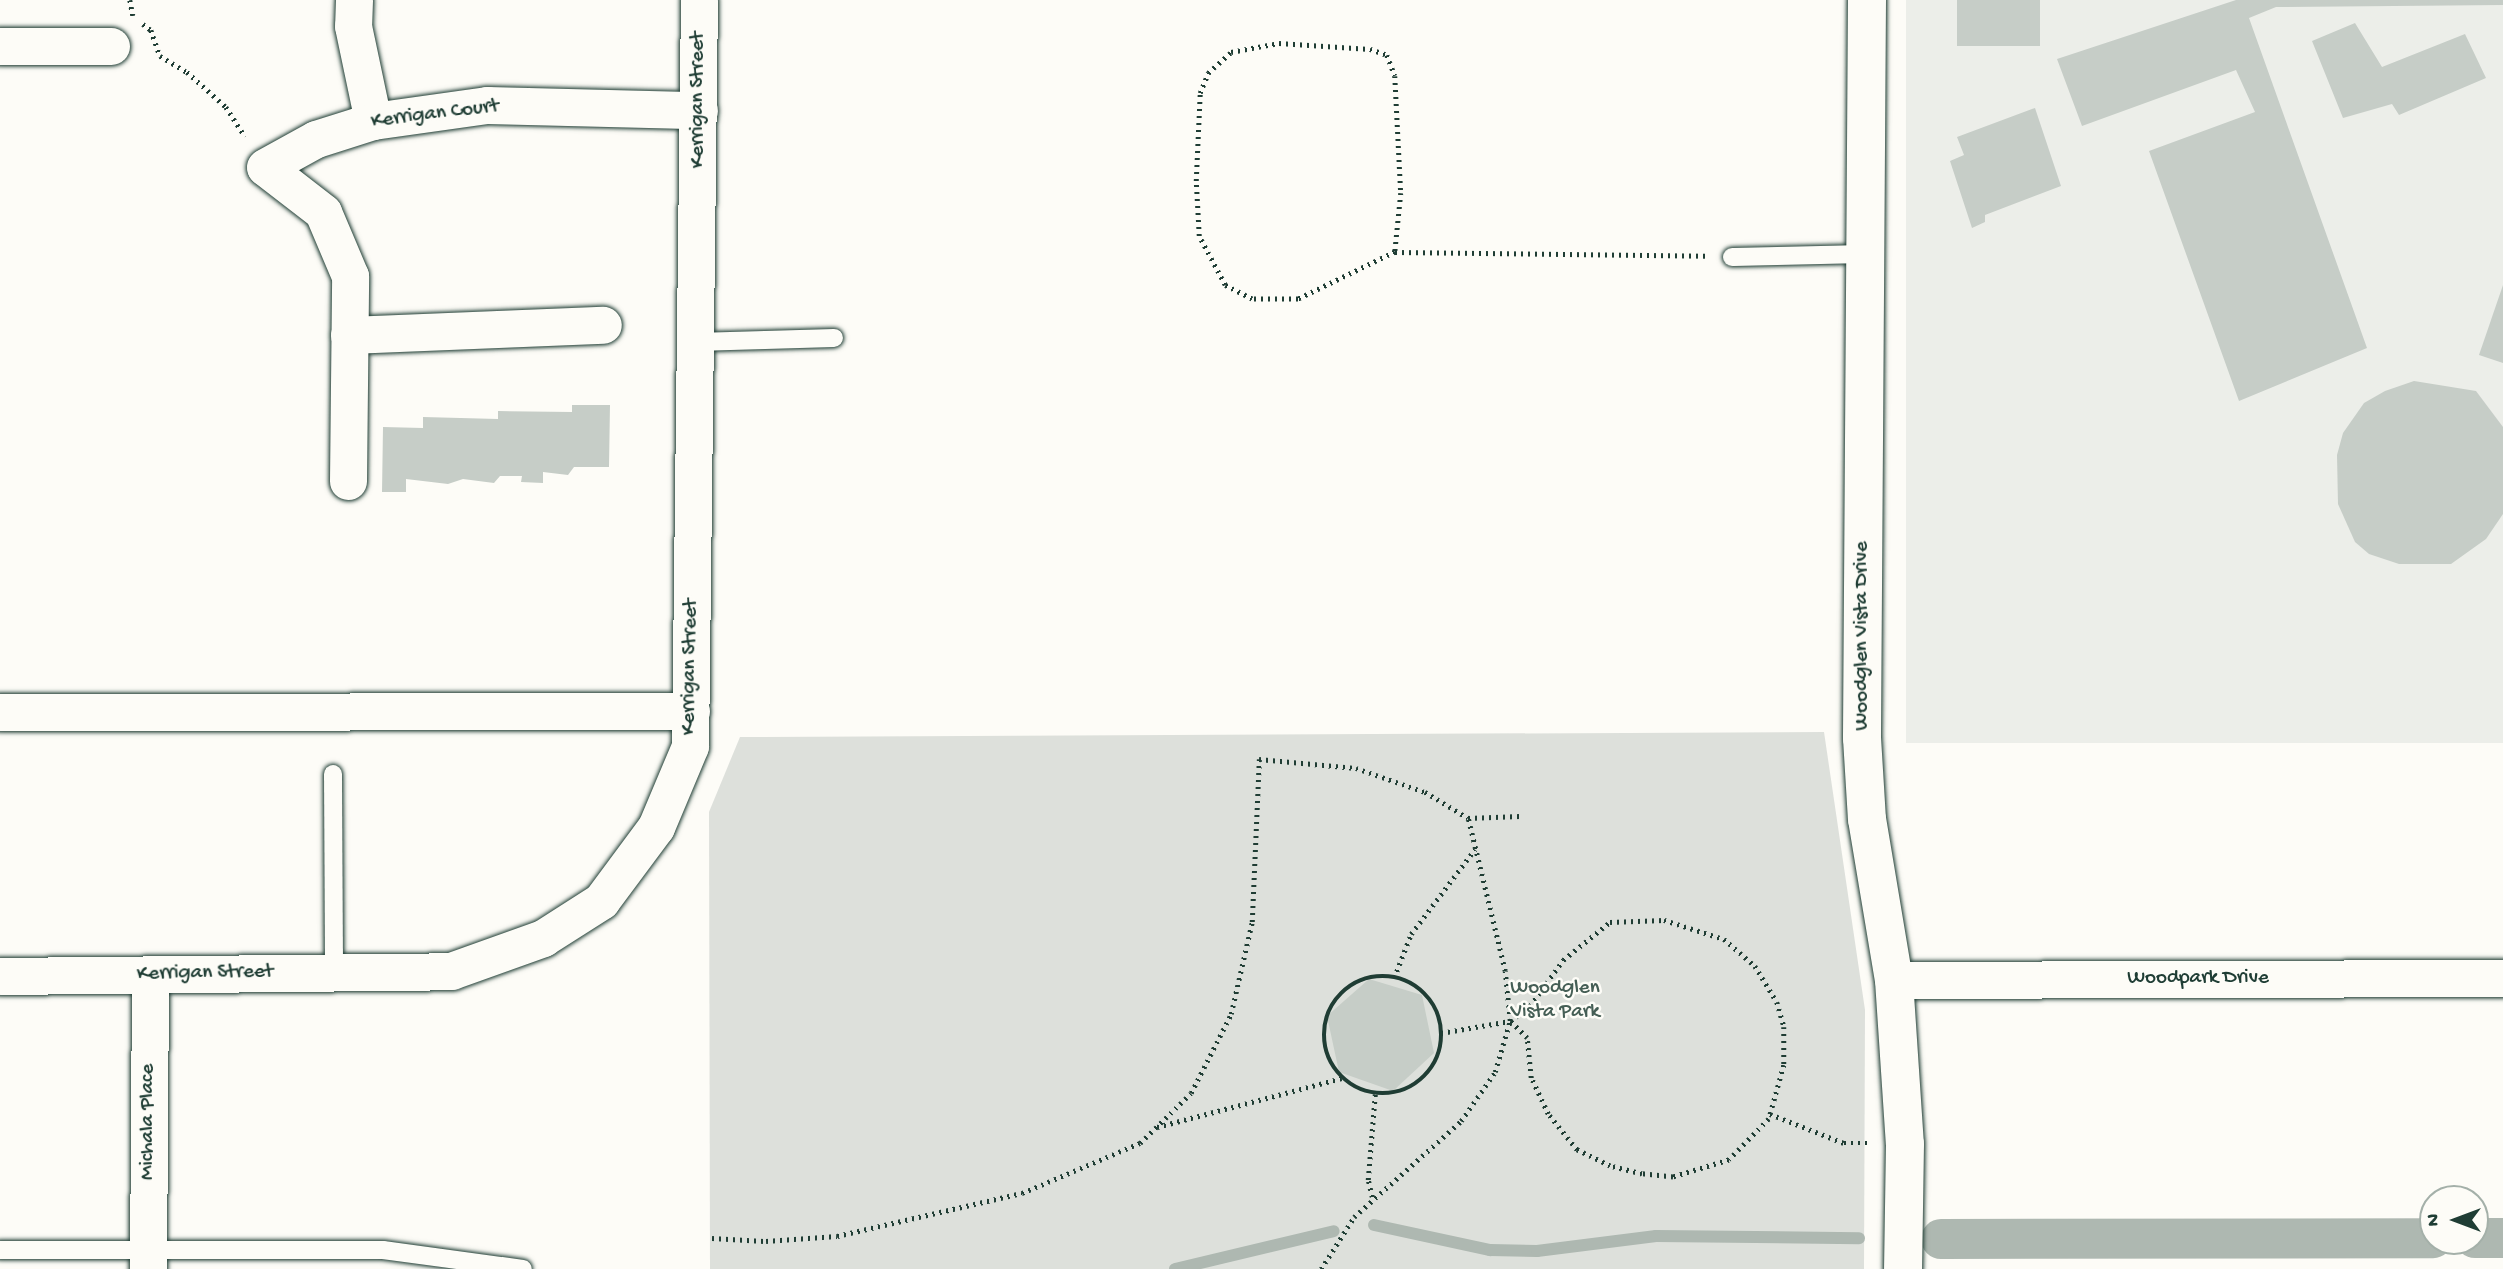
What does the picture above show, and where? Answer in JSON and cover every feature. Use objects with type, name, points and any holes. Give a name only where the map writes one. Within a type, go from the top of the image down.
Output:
[{"type":"main road","name":"Woodglen Vista Drive","points":[[1867,0],[1862,738],[1867,819],[1894,980],[1905,1144],[1903,1269]]},
{"type":"street","points":[[354,0],[354,26],[373,121]]},
{"type":"street","name":"Kerrigan Street","points":[[0,976],[451,971],[543,938],[601,901],[656,827],[690,746],[699,0]]},
{"type":"street","points":[[0,46],[111,47]]},
{"type":"street","name":"Kerrigan Court","points":[[265,167],[316,139],[373,121],[488,105],[699,110]]},
{"type":"street","points":[[265,167],[323,212],[350,276],[348,481]]},
{"type":"street","points":[[349,335],[603,325]]},
{"type":"street","points":[[0,712],[691,711]]},
{"type":"street","name":"Michala Place","points":[[148,1259],[150,975]]},
{"type":"street","name":"Woodpark Drive","points":[[1894,980],[2503,978]]},
{"type":"lane","points":[[1732,257],[1866,254]]},
{"type":"lane","points":[[696,342],[834,338]]},
{"type":"lane","points":[[333,774],[334,972]]},
{"type":"lane","points":[[0,1250],[148,1259],[383,1250],[523,1269]]},
{"type":"path","points":[[130,0],[133,16],[151,30],[160,56],[187,72],[226,107],[265,167]]},
{"type":"path","points":[[1395,252],[1401,193],[1395,76],[1387,55],[1370,49],[1279,43],[1231,52],[1208,73],[1200,93],[1196,181],[1199,236],[1225,285],[1252,299],[1298,299],[1318,293],[1395,252],[1732,257]]},
{"type":"path","points":[[712,1238],[766,1241],[837,1236],[1022,1193],[1140,1143],[1191,1093],[1231,1014],[1252,922],[1259,759],[1356,768],[1425,792],[1468,818],[1520,816]]},
{"type":"path","points":[[1321,1269],[1372,1197],[1461,1121],[1495,1072],[1510,1021],[1505,971],[1468,818]]},
{"type":"path","points":[[1394,978],[1411,934],[1438,893],[1475,849]]},
{"type":"path","points":[[1441,1033],[1510,1021],[1530,1006],[1563,960],[1610,922],[1664,920],[1698,928],[1724,939],[1755,966],[1777,1002],[1784,1027],[1784,1065],[1770,1114],[1751,1141],[1729,1160],[1698,1172],[1673,1177],[1610,1166],[1577,1150],[1548,1114],[1531,1078],[1527,1038],[1510,1021]]},
{"type":"path","points":[[1365,978],[1394,978],[1419,988],[1433,1002],[1441,1033],[1437,1059],[1426,1076],[1410,1088],[1376,1094],[1342,1078],[1327,1056],[1323,1037],[1334,1001],[1365,978]]},
{"type":"path","points":[[1156,1127],[1342,1078]]},
{"type":"path","points":[[1372,1197],[1368,1180],[1376,1094]]},
{"type":"path","points":[[1770,1114],[1844,1143],[1905,1144]]},
{"type":"shaded area","points":[[1906,0],[2503,0],[2503,743],[1906,743]]},
{"type":"green space","name":"Woodglen Vista Park","points":[[1824,732],[1865,1010],[1864,1269],[710,1269],[709,812],[740,737]]},
{"type":"building","points":[[1957,0],[2040,0],[2040,46],[1957,46]]},
{"type":"building","points":[[2236,0],[2503,0],[2503,5],[2276,7],[2249,18],[2367,348],[2239,401],[2149,151],[2255,112],[2236,70],[2082,126],[2057,59]]},
{"type":"building","points":[[2355,23],[2382,67],[2465,34],[2486,78],[2399,115],[2392,104],[2343,118],[2312,41]]},
{"type":"building","points":[[2035,108],[2061,186],[1985,215],[1985,222],[1972,228],[1950,161],[1964,155],[1957,137]]},
{"type":"building","points":[[2503,285],[2503,363],[2479,355]]},
{"type":"building","points":[[2414,381],[2476,391],[2503,427],[2503,514],[2486,539],[2451,564],[2399,564],[2369,554],[2355,542],[2338,504],[2337,455],[2343,433],[2364,403],[2385,391]]},
{"type":"building","points":[[572,405],[610,405],[609,467],[574,467],[568,475],[543,472],[543,483],[521,482],[522,476],[500,476],[494,483],[463,479],[448,484],[406,479],[406,492],[382,492],[383,427],[423,428],[423,417],[498,419],[498,411],[572,412]]},
{"type":"building","points":[[1369,979],[1422,995],[1434,1053],[1393,1091],[1339,1072],[1327,1016]]},
{"type":"waterway","points":[[1374,1225],[1490,1250],[1537,1251],[1656,1236],[1859,1238]]},
{"type":"waterway","points":[[1175,1269],[1334,1231]]},
{"type":"waterway","points":[[1941,1239],[2419,1238]]},
{"type":"waterway","points":[[2489,1238],[2503,1238]]}]
